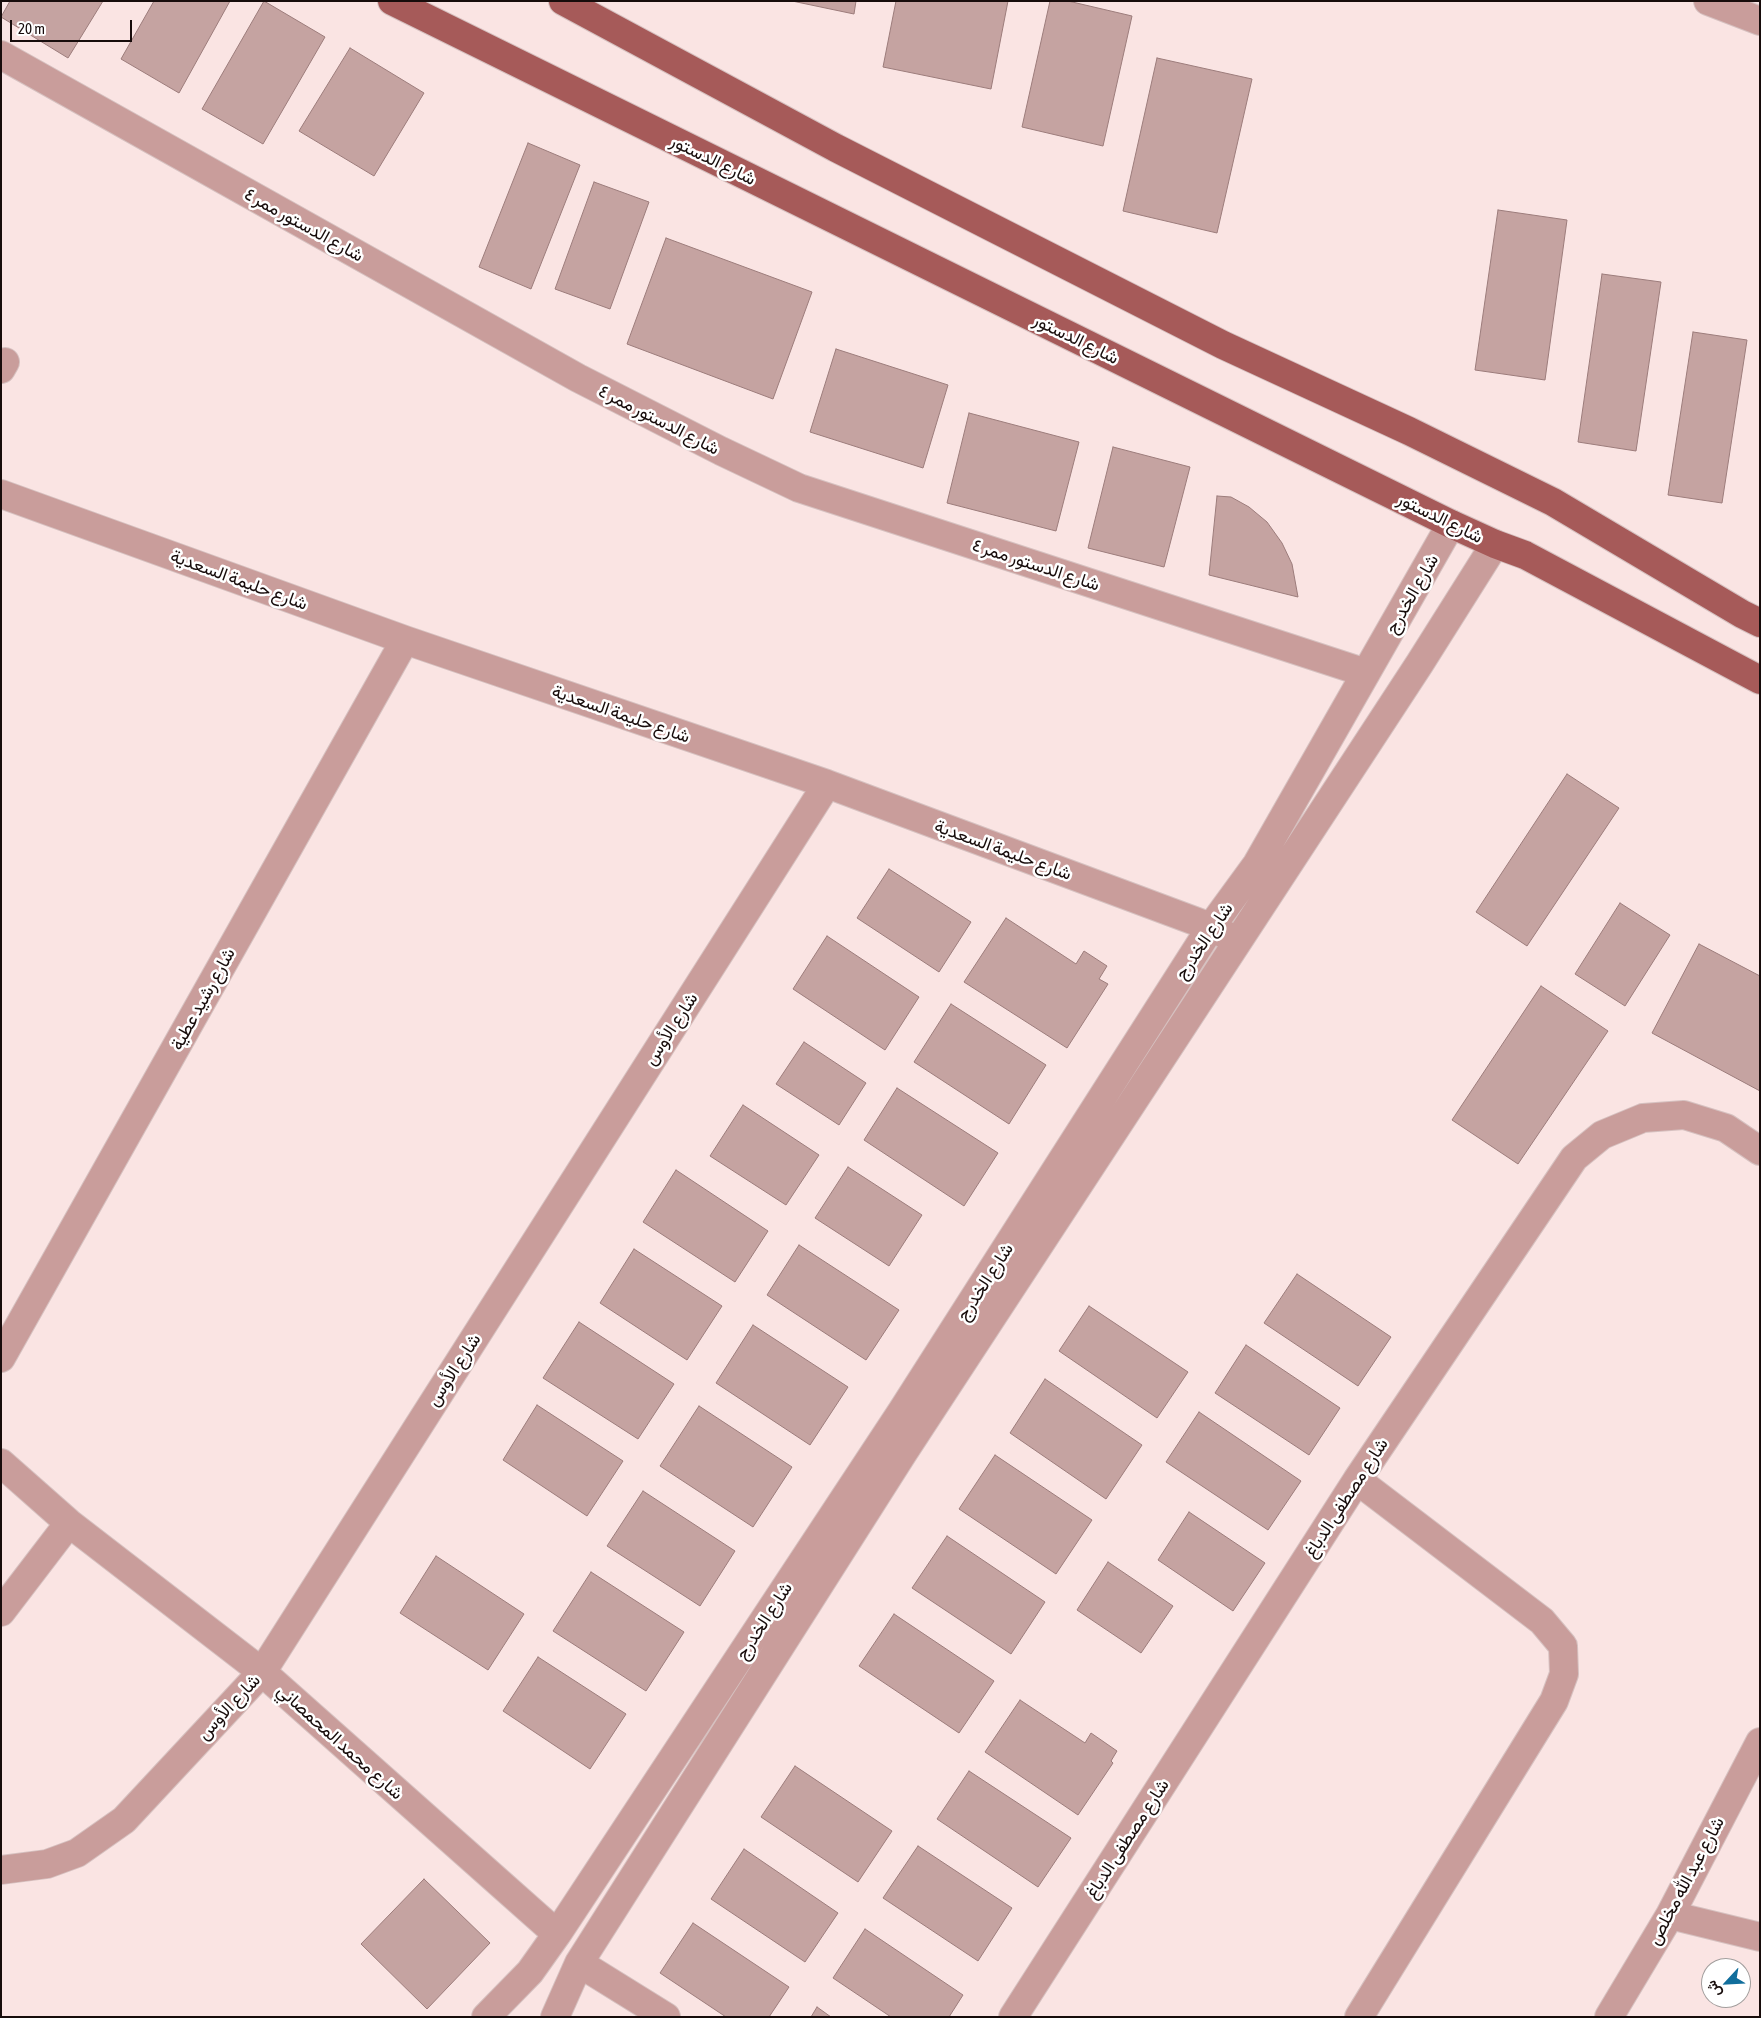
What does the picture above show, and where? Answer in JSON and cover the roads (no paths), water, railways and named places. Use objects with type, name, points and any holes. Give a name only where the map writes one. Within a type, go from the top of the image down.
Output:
[{"type":"main road","name":"شارع الدستور","points":[[392,1],[1451,524],[1525,555],[1760,680]]},
{"type":"main road","points":[[563,1],[836,148],[1205,336],[1409,431],[1553,502],[1760,623]]},
{"type":"street","points":[[1708,1],[1760,21]]},
{"type":"street","name":"شارع الدستور ممر ٤","points":[[1,55],[578,378],[721,451],[799,488],[1366,673]]},
{"type":"street","name":"شارع حليمة السعدية","points":[[1,494],[405,640],[827,784],[1211,927],[1239,941]]},
{"type":"street","name":"شارع الخدرج","points":[[486,2017],[530,1972],[557,1934],[902,1411],[1211,927],[1257,864],[1451,524]]},
{"type":"street","name":"شارع الخدرج","points":[[555,2017],[579,1964],[903,1453],[1239,941],[1495,544]]},
{"type":"street","name":"شارع رشيد عطية","points":[[1,1358],[405,640]]},
{"type":"street","name":"شارع الأوس","points":[[1,1870],[47,1864],[77,1853],[124,1820],[262,1672],[827,784]]},
{"type":"street","name":"شارع مصطفى الدباغ","points":[[1013,2017],[1357,1480],[1574,1158],[1602,1135],[1643,1118],[1684,1115],[1726,1128],[1760,1151]]},
{"type":"street","name":"شارع محمد المحمصاني","points":[[1,1463],[69,1523],[262,1672],[557,1934]]},
{"type":"street","points":[[1357,1480],[1542,1622],[1563,1646],[1564,1674],[1554,1701],[1359,2017]]},
{"type":"street","points":[[1,1612],[69,1523]]},
{"type":"street","name":"شارع عبد الله مخلص","points":[[1609,2017],[1670,1915],[1760,1742]]},
{"type":"street","points":[[1670,1915],[1760,1937]]},
{"type":"street","points":[[579,1964],[666,2017]]}]
